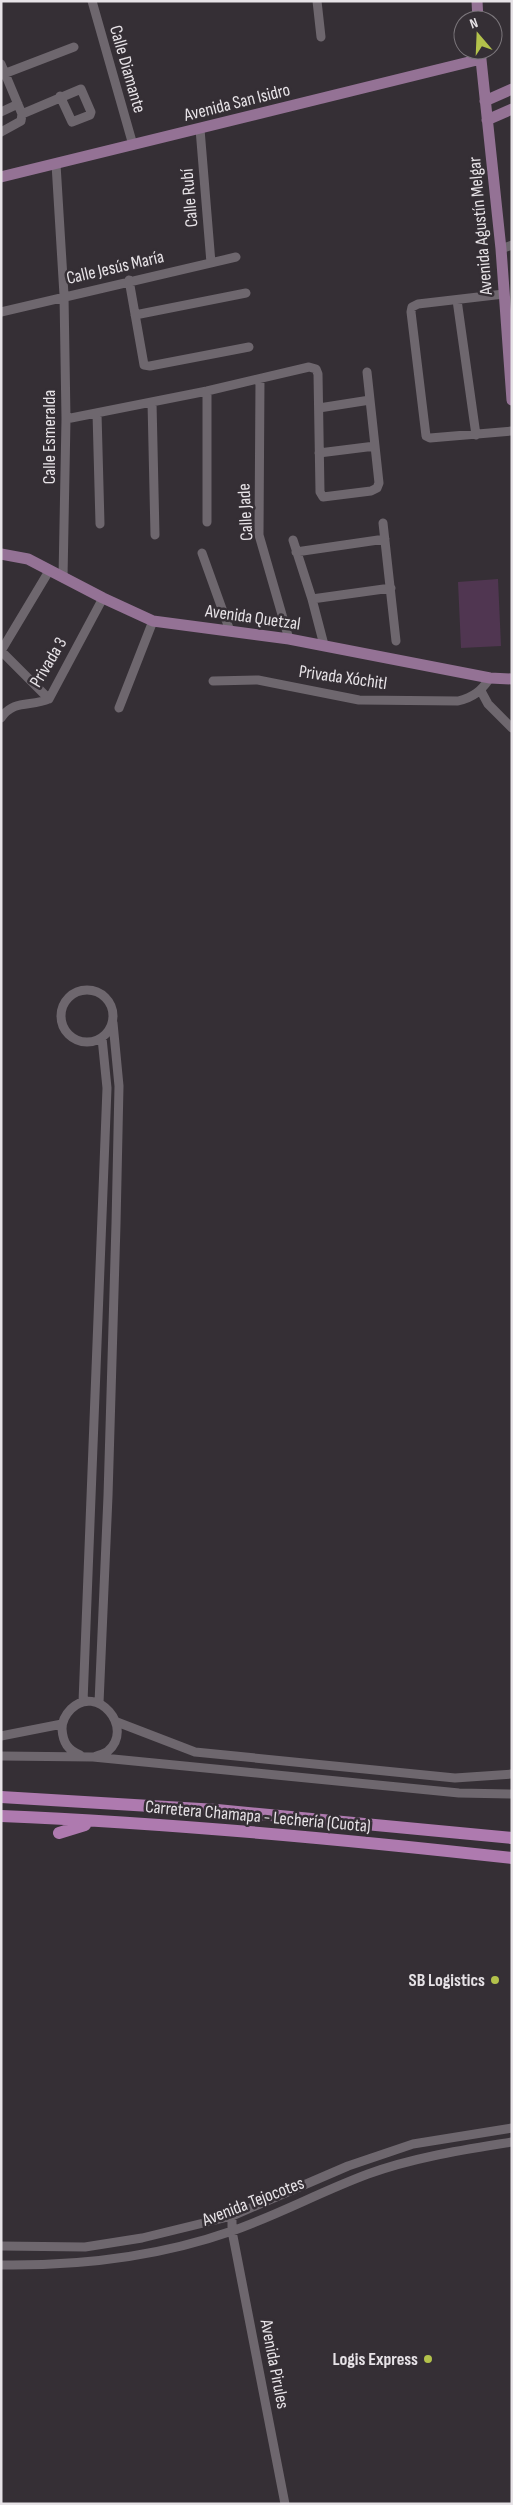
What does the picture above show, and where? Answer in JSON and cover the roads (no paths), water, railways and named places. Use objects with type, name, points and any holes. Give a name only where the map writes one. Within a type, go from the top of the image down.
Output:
[{"type":"highway","name":"Carretera Chamapa - Lechería (Cuota)","points":[[1,1797],[218,1810],[512,1838]]},
{"type":"highway","name":"Carretera Chamapa - Lechería (Cuota)","points":[[1,1816],[120,1822],[386,1844],[512,1858]]},
{"type":"highway","points":[[59,1833],[83,1825],[120,1822]]},
{"type":"main road","name":"Avenida San Isidro","points":[[1,177],[200,129],[459,60]]},
{"type":"main road","name":"Avenida Agustín Melgar","points":[[482,60],[487,120],[507,247],[504,294],[509,333],[512,400]]},
{"type":"main road","points":[[485,101],[512,89]]},
{"type":"main road","points":[[487,120],[512,109]]},
{"type":"main road","name":"Avenida Quetzal","points":[[1,554],[28,559],[153,621],[289,639],[490,678],[512,679]]},
{"type":"street","name":"Calle Diamante","points":[[92,1],[133,145]]},
{"type":"street","points":[[317,1],[321,37]]},
{"type":"street","points":[[3,75],[74,47]]},
{"type":"street","points":[[1,64],[3,75],[22,114],[21,121],[1,132]]},
{"type":"street","points":[[22,114],[60,96]]},
{"type":"street","points":[[1,112],[18,104]]},
{"type":"street","name":"Calle Rubí","points":[[200,129],[212,263]]},
{"type":"street","name":"Calle Esmeralda","points":[[56,164],[64,295],[66,419],[63,578]]},
{"type":"street","name":"Calle Jesús María","points":[[1,312],[64,295],[236,257]]},
{"type":"street","points":[[129,280],[144,365],[150,366],[249,347]]},
{"type":"street","points":[[135,315],[246,292]]},
{"type":"street","points":[[504,294],[418,304],[412,307],[410,312],[424,433],[430,438],[512,431]]},
{"type":"street","points":[[457,300],[476,435]]},
{"type":"street","points":[[66,419],[206,391],[309,367],[316,369],[318,374],[320,492],[323,497],[328,498],[371,491],[377,488],[379,483],[367,372]]},
{"type":"street","name":"Calle Jade","points":[[260,379],[259,535],[289,639]]},
{"type":"street","points":[[206,391],[206,522]]},
{"type":"street","points":[[319,408],[370,400]]},
{"type":"street","points":[[152,402],[155,535]]},
{"type":"street","points":[[97,413],[100,524]]},
{"type":"street","points":[[320,453],[375,446]]},
{"type":"street","points":[[383,523],[396,640]]},
{"type":"street","points":[[296,552],[385,539]]},
{"type":"street","points":[[292,540],[312,599],[324,646]]},
{"type":"street","points":[[202,553],[230,631]]},
{"type":"street","points":[[49,571],[1,651],[49,699]]},
{"type":"street","points":[[312,599],[391,588]]},
{"type":"street","name":"Privada 3","points":[[1,718],[8,709],[18,704],[43,702],[49,699],[104,598]]},
{"type":"street","points":[[119,708],[153,621]]},
{"type":"street","points":[[490,678],[481,691],[488,704],[512,728]]},
{"type":"street","name":"Privada Xóchitl","points":[[213,681],[258,680],[359,700],[376,701],[458,701],[470,698],[481,691]]},
{"type":"street","points":[[99,1703],[108,1496],[118,1086],[113,1009],[105,996],[92,990],[77,991],[65,1001],[61,1015],[64,1029],[74,1039],[88,1042],[102,1038],[113,1024]]},
{"type":"street","points":[[83,1702],[107,1088],[102,1038]]},
{"type":"street","points":[[83,1757],[70,1750],[62,1738],[62,1724],[66,1714],[73,1706],[83,1702],[99,1703],[110,1710],[117,1722],[116,1738],[108,1751],[93,1757]]},
{"type":"street","points":[[117,1722],[195,1752],[455,1778],[512,1774]]},
{"type":"street","points":[[1,1736],[62,1724]]},
{"type":"street","points":[[1,1756],[93,1757],[459,1793],[512,1794]]},
{"type":"street","name":"Avenida Tejocotes","points":[[1,2246],[85,2247],[142,2238],[232,2216],[348,2166],[413,2144],[512,2128]]},
{"type":"street","name":"Avenida Tejocotes","points":[[1,2265],[103,2261],[154,2252],[232,2231],[313,2196],[407,2162],[512,2142]]},
{"type":"street","name":"Avenida Pirules","points":[[232,2216],[232,2231],[285,2504]]},
{"type":"place","name":"SB Logistics","points":[[495,1980]]},
{"type":"place","name":"Logis Express","points":[[428,2359]]}]
